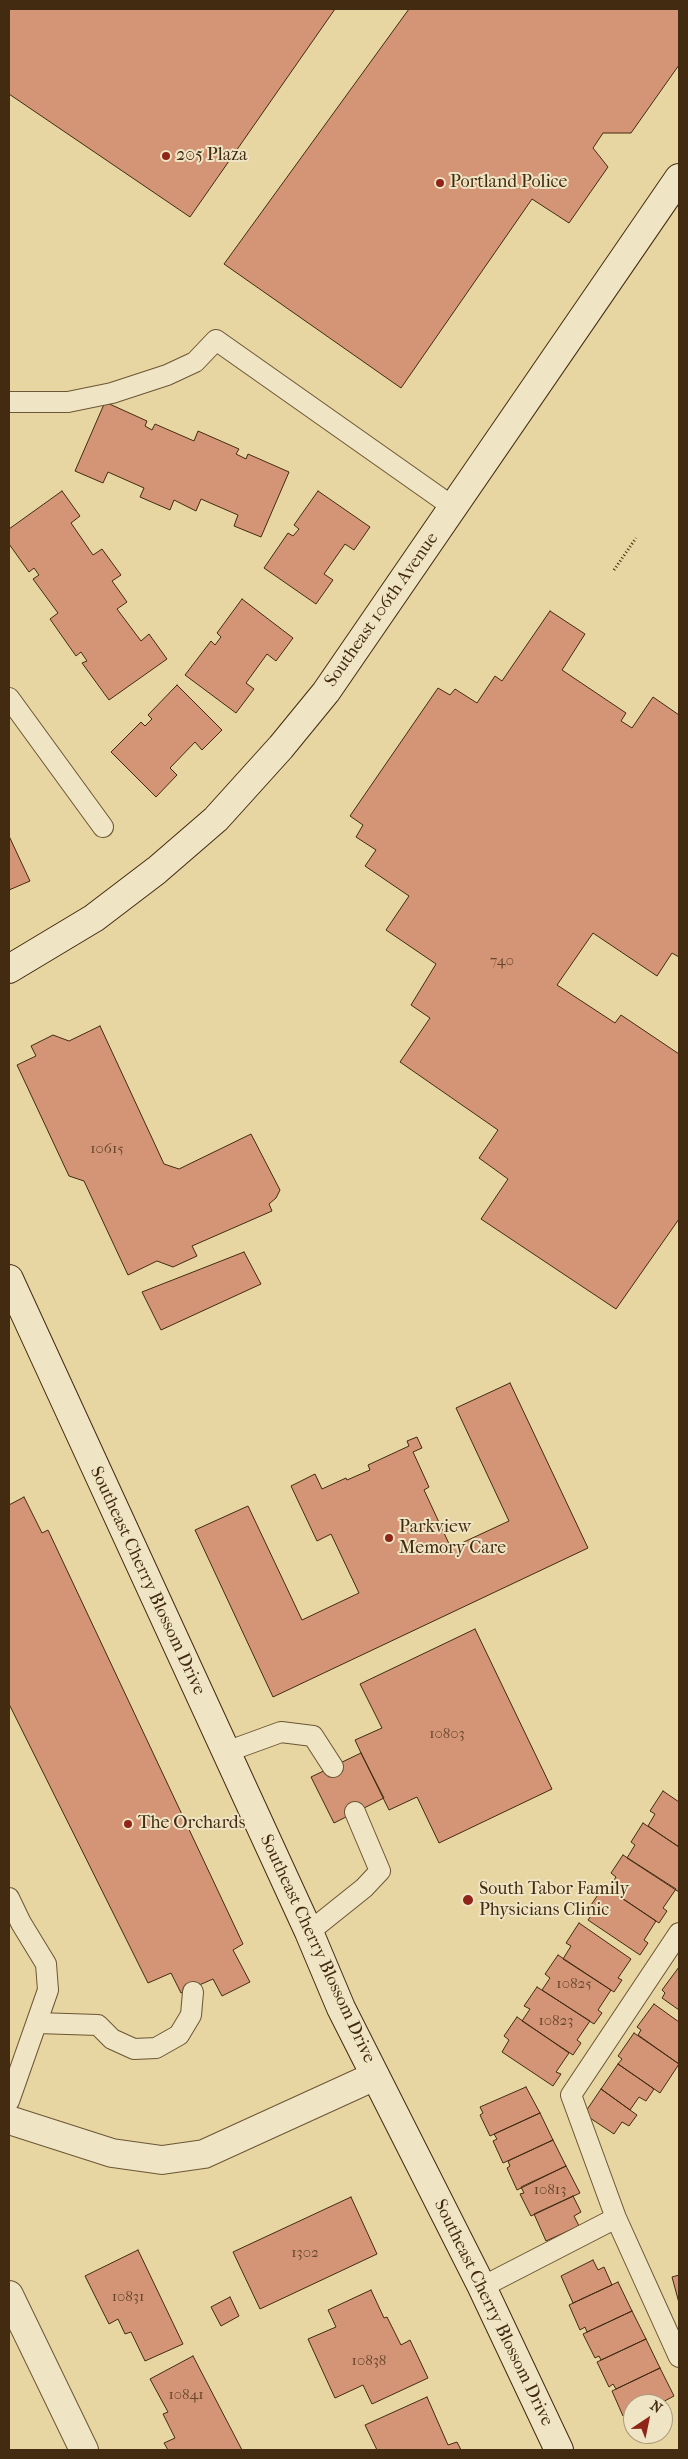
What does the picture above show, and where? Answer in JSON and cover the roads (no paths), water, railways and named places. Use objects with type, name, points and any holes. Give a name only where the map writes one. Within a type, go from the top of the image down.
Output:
[{"type":"street","name":"Southeast 106th Avenue","points":[[9,969],[70,934],[126,895],[184,847],[240,794],[326,692],[679,178]]},
{"type":"street","name":"Southeast Cherry Blossom Drive","points":[[9,1279],[341,2008],[482,2286],[559,2450]]},
{"type":"street","points":[[9,2120],[112,2153],[162,2160],[204,2154],[375,2076]]},
{"type":"street","points":[[9,2295],[84,2450]]},
{"type":"lane","points":[[9,402],[68,402],[112,393],[167,375],[195,362],[216,340],[453,507]]},
{"type":"lane","points":[[9,698],[103,827]]},
{"type":"lane","points":[[226,1752],[281,1732],[313,1736],[333,1767]]},
{"type":"lane","points":[[308,1932],[364,1888],[380,1871],[355,1812]]},
{"type":"lane","points":[[9,1898],[20,1923],[46,1964],[48,1990],[9,2101]]},
{"type":"lane","points":[[679,1933],[571,2095],[616,2218],[679,2357]]},
{"type":"lane","points":[[37,2023],[98,2024],[112,2039],[134,2049],[156,2048],[179,2035],[192,2015],[193,1992]]},
{"type":"lane","points":[[482,2286],[616,2218]]},
{"type":"place","name":"205 Plaza","points":[[166,156]]},
{"type":"place","name":"Portland Police","points":[[440,183]]},
{"type":"place","name":"Parkview Memory Care","points":[[389,1538]]},
{"type":"place","name":"The Orchards","points":[[128,1824]]},
{"type":"place","name":"South Tabor Family Physicians Clinic","points":[[468,1900]]}]
